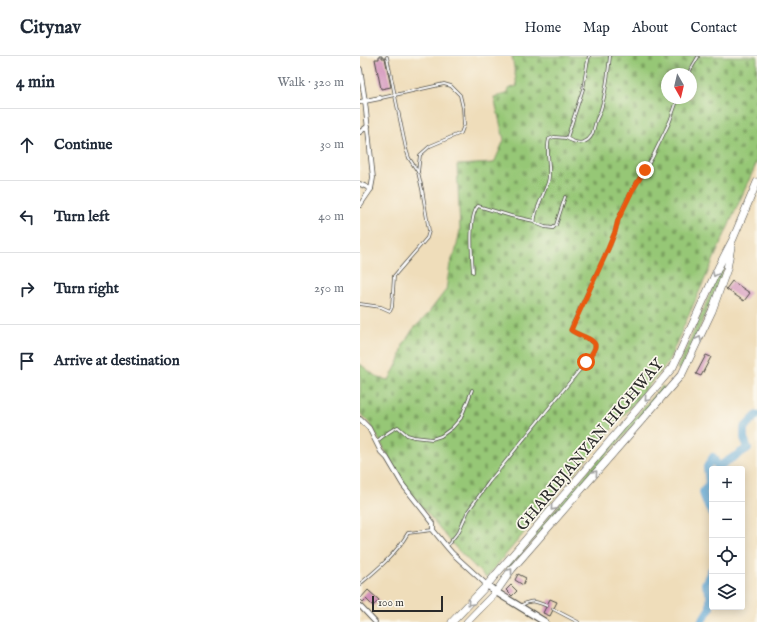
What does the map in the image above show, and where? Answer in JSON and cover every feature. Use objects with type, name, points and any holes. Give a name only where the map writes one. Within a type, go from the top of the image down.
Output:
[{"type":"highway","points":[[733,239],[757,182]]},
{"type":"highway","name":"GHARIBJANYAN HIGHWAY","points":[[452,622],[487,585],[672,369],[719,266],[733,239]]},
{"type":"highway","name":"GHARIBJANYAN HIGHWAY","points":[[467,622],[496,592],[512,568],[682,374],[712,311],[727,269],[733,239]]},
{"type":"highway","points":[[672,369],[682,374]]},
{"type":"main road","points":[[487,585],[545,622]]},
{"type":"street","points":[[360,69],[362,102],[368,126],[373,178],[371,188],[360,205]]},
{"type":"street","points":[[362,102],[380,98]]},
{"type":"street","points":[[360,132],[368,126]]},
{"type":"street","points":[[360,184],[371,188]]},
{"type":"street","points":[[360,419],[369,428],[381,452],[387,458],[403,485],[433,523],[433,530],[446,546],[487,585]]},
{"type":"street","points":[[360,606],[375,622]]},
{"type":"lane","points":[[566,138],[583,89],[589,56]]},
{"type":"lane","points":[[534,221],[535,214],[548,180],[549,160],[547,144],[549,139],[554,137],[566,138],[574,142],[583,142],[592,136],[600,112],[607,80],[610,56]]},
{"type":"lane","points":[[360,304],[381,307],[390,311],[392,307],[394,276],[426,238],[429,231],[418,172],[409,158],[406,149],[387,57]]},
{"type":"lane","points":[[692,68],[698,57]]},
{"type":"lane","points":[[380,98],[444,84],[451,86],[460,95],[463,108],[464,125],[461,133],[430,146],[420,155],[418,172]]},
{"type":"lane","points":[[446,546],[455,538],[468,511],[485,488],[594,350],[595,343],[574,333],[571,330],[608,249],[618,220],[632,191],[652,158],[670,121],[676,104]]},
{"type":"lane","points":[[473,272],[472,228],[475,210],[478,206],[534,221],[535,223],[545,227],[553,228],[556,225],[565,198]]},
{"type":"lane","points":[[376,442],[385,434],[398,427],[407,435],[414,437],[432,439],[441,436],[452,428],[461,418],[472,390]]},
{"type":"lane","points":[[360,584],[392,556],[408,533],[433,530]]},
{"type":"lane","points":[[520,607],[528,602],[534,601],[547,606]]},
{"type":"lane","points":[[553,609],[578,622]]},
{"type":"green space","points":[[512,56],[757,56],[757,162],[667,364],[486,578],[457,549],[404,485],[371,425],[360,413],[360,364],[378,378],[389,380],[400,359],[403,345],[413,329],[426,316],[446,290],[450,264],[456,250],[460,230],[457,165],[494,163],[504,140],[494,97],[506,94],[508,89],[517,86]]},
{"type":"green space","points":[[721,268],[724,269],[680,370],[677,368]]},
{"type":"green space","points":[[662,386],[665,388],[509,568],[506,566]]},
{"type":"building","points":[[379,56],[385,58],[391,87],[381,89],[375,59],[379,59]]},
{"type":"building","points":[[732,281],[750,293],[744,301],[726,289]]},
{"type":"building","points":[[706,355],[711,357],[701,376],[696,374]]},
{"type":"building","points":[[518,574],[526,578],[523,585],[515,580]]},
{"type":"building","points":[[511,585],[517,591],[512,596],[506,590]]},
{"type":"building","points":[[368,590],[379,600],[373,606],[366,599],[363,602],[360,599]]},
{"type":"building","points":[[550,599],[557,602],[550,616],[543,613]]},
{"type":"waterway","points":[[709,508],[703,492],[709,483],[707,467],[713,457],[718,467],[748,448],[744,438],[744,428],[757,415]]},
{"type":"waterway","points":[[701,622],[710,608],[710,594],[705,584],[710,574]]},
{"type":"route","points":[[586,362],[594,350],[595,343],[574,333],[571,330],[608,249],[618,220],[632,191],[645,170]]}]
